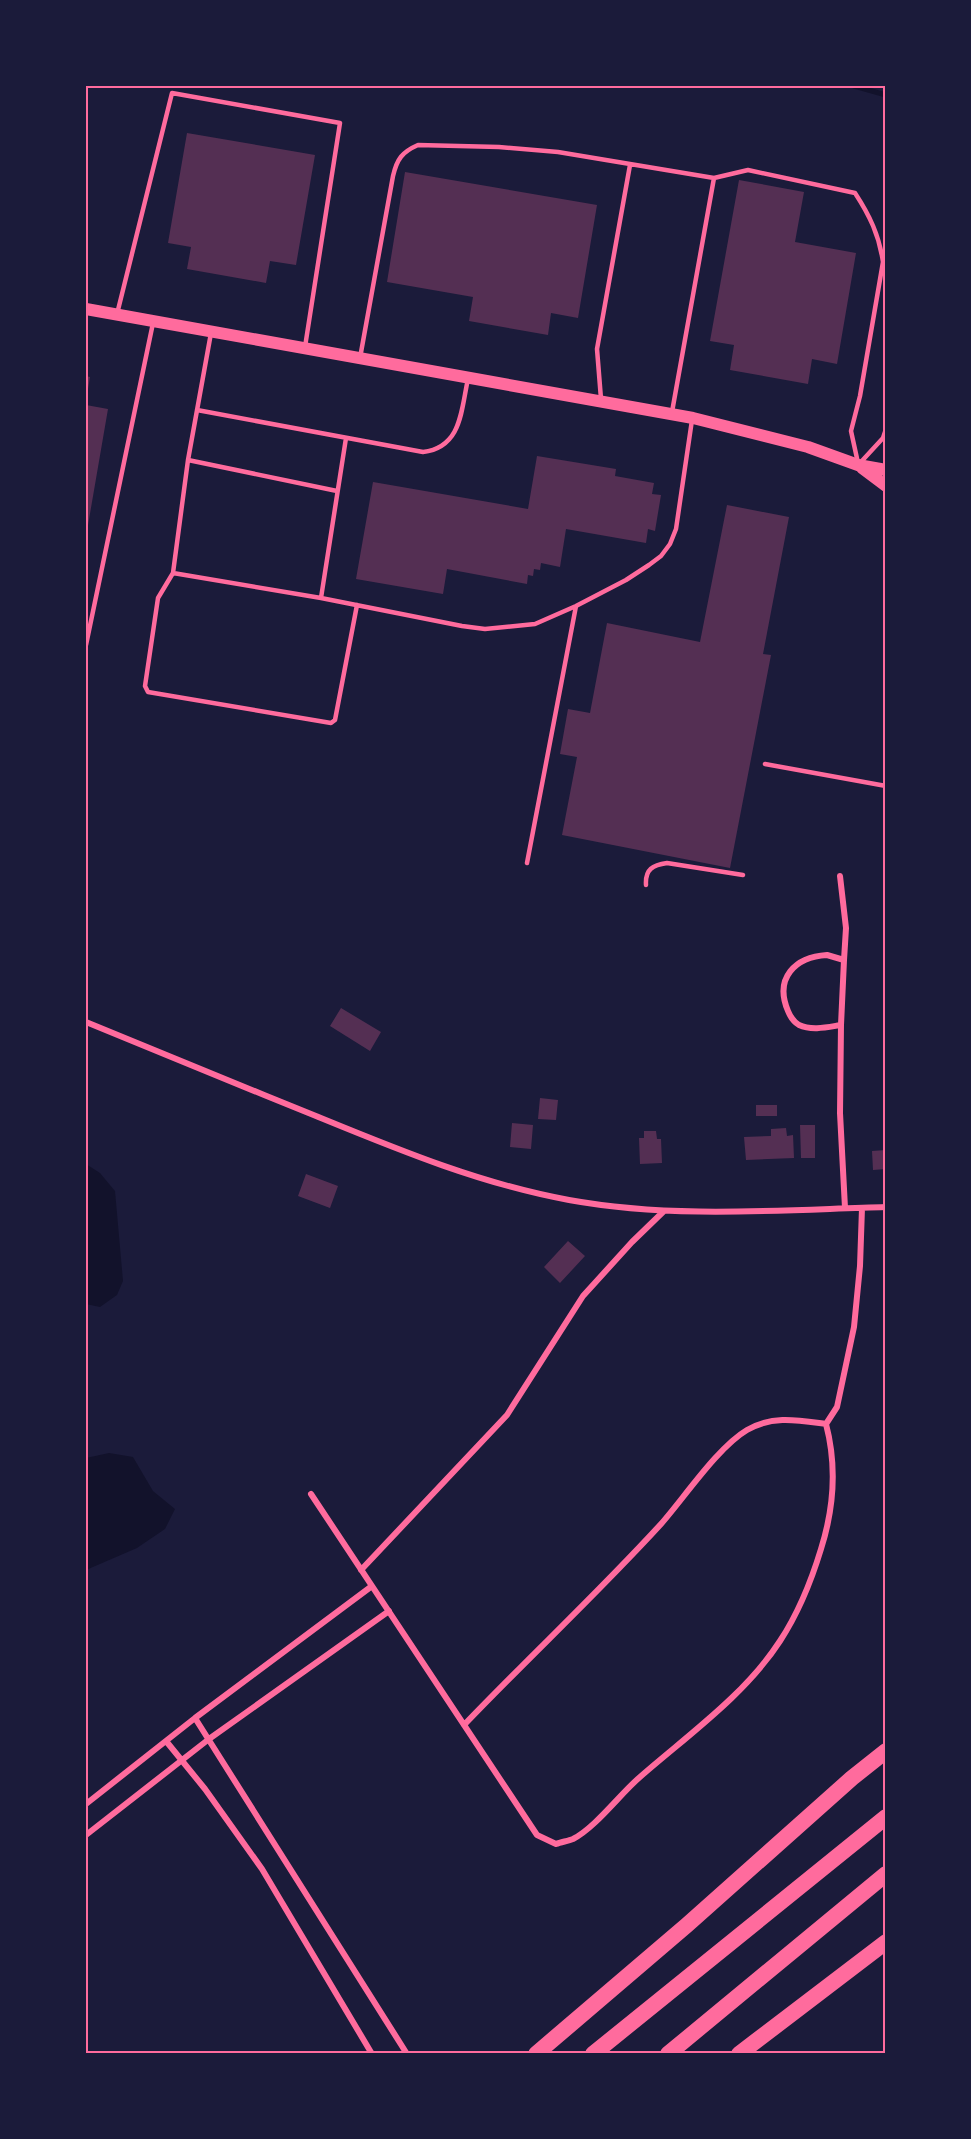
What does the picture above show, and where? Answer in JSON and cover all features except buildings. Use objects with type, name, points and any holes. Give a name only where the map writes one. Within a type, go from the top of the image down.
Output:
[{"type":"highway","points":[[536,2054],[885,1751]]},
{"type":"highway","points":[[593,2054],[885,1817]]},
{"type":"highway","points":[[668,2054],[885,1874]]},
{"type":"highway","points":[[739,2054],[885,1942]]},
{"type":"main road","points":[[86,309],[693,418],[808,447],[858,465],[885,470]]},
{"type":"main road","points":[[858,465],[885,486]]},
{"type":"street","points":[[840,876],[846,928],[841,1025],[840,1113],[845,1208]]},
{"type":"street","points":[[841,1025],[817,1028],[799,1025],[791,1018],[784,998],[784,987],[791,970],[811,956],[827,955],[844,960]]},
{"type":"street","points":[[86,1022],[453,1171],[492,1183],[571,1200],[664,1211],[761,1212],[885,1208]]},
{"type":"street","points":[[311,1494],[537,1835],[556,1844],[574,1839],[633,1783],[726,1703],[754,1674],[780,1641],[808,1587],[827,1529],[834,1467],[826,1424],[837,1407],[854,1327],[860,1266],[861,1208]]},
{"type":"street","points":[[361,1570],[507,1415],[583,1296],[664,1211]]},
{"type":"street","points":[[464,1725],[662,1523],[715,1460],[744,1432],[762,1422],[783,1419],[826,1424]]},
{"type":"street","points":[[86,1804],[195,1718],[372,1586]]},
{"type":"street","points":[[86,1835],[209,1738],[389,1611]]},
{"type":"street","points":[[195,1718],[407,2054]]},
{"type":"street","points":[[166,1741],[205,1789],[262,1869],[372,2054]]},
{"type":"lane","points":[[117,314],[172,93],[340,123],[305,347]]},
{"type":"lane","points":[[360,358],[393,176],[398,159],[407,150],[418,145],[499,147],[558,152],[714,178],[748,170],[855,193],[871,217],[880,240],[883,262],[851,432],[858,465]]},
{"type":"lane","points":[[601,400],[597,349],[630,165]]},
{"type":"lane","points":[[672,414],[714,178]]},
{"type":"lane","points":[[86,645],[154,321]]},
{"type":"lane","points":[[211,330],[188,460],[173,573],[158,598],[145,686],[148,692],[331,723],[335,720],[357,605]]},
{"type":"lane","points":[[197,410],[423,452],[444,446],[452,438],[457,429],[468,378]]},
{"type":"lane","points":[[173,573],[485,629],[535,624],[626,580],[661,556],[670,544],[676,529],[693,418]]},
{"type":"lane","points":[[858,465],[883,438],[885,429]]},
{"type":"lane","points":[[321,598],[345,438]]},
{"type":"lane","points":[[188,460],[337,491]]},
{"type":"lane","points":[[527,863],[576,606]]},
{"type":"lane","points":[[765,764],[885,786]]},
{"type":"lane","points":[[646,885],[648,872],[651,867],[658,864],[667,863],[743,874]]},
{"type":"shaded area","points":[[86,1164],[100,1173],[115,1191],[123,1281],[117,1295],[100,1307],[86,1304]]},
{"type":"shaded area","points":[[109,1453],[133,1457],[153,1491],[175,1509],[165,1529],[137,1548],[86,1570],[86,1458]]},
{"type":"waterway","points":[[854,86],[886,95]]}]
